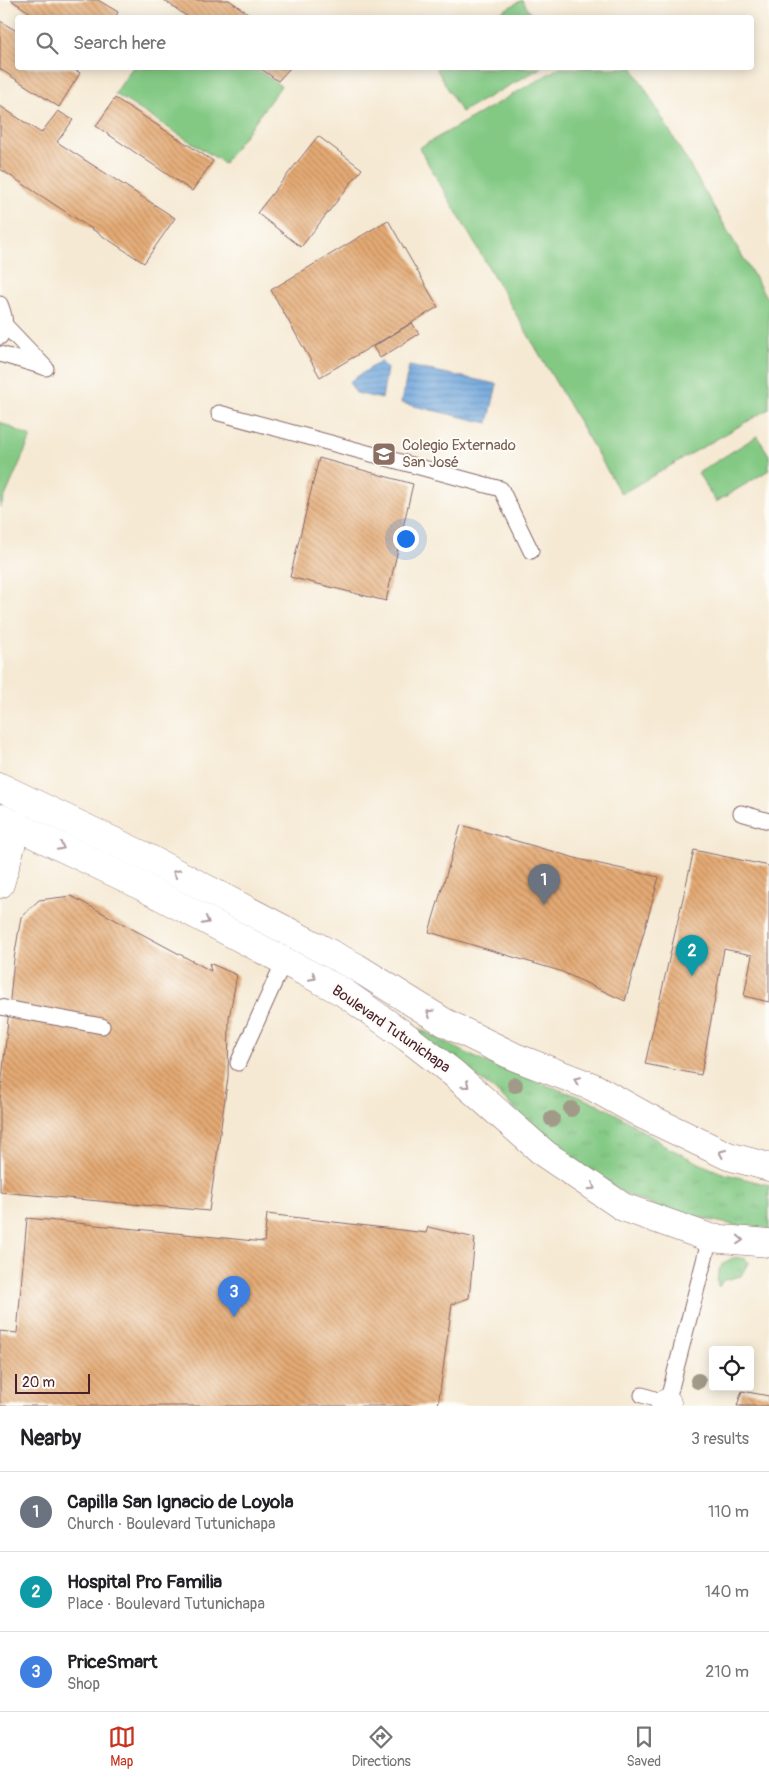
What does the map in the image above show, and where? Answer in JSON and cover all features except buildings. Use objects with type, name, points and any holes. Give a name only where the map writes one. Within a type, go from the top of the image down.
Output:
[{"type":"main road","name":"Boulevard Tutunichapa","points":[[0,787],[142,855],[356,967],[444,1022],[467,1034],[515,1057],[593,1087],[645,1116],[728,1156],[769,1167]]},
{"type":"main road","name":"Boulevard Tutunichapa","points":[[9,821],[130,880],[343,992],[408,1038],[453,1073],[545,1154],[623,1207],[710,1238],[769,1243]]},
{"type":"main road","points":[[0,884],[9,821]]},
{"type":"lane","points":[[0,304],[4,315],[2,331],[46,368],[0,354]]},
{"type":"lane","points":[[219,413],[500,489],[531,551]]},
{"type":"lane","points":[[741,814],[769,821]]},
{"type":"lane","points":[[238,1063],[284,961]]},
{"type":"lane","points":[[0,1007],[102,1026]]},
{"type":"lane","points":[[658,1401],[710,1238]]},
{"type":"green space","points":[[522,0],[532,15],[496,15]]},
{"type":"green space","points":[[131,70],[258,70],[281,86],[224,163],[115,94]]},
{"type":"green space","points":[[437,70],[537,70],[461,112]]},
{"type":"green space","points":[[556,70],[634,70],[769,302],[769,409],[621,494],[419,148]]},
{"type":"green space","points":[[0,422],[31,437],[0,508]]},
{"type":"green space","points":[[757,436],[769,455],[769,470],[716,502],[698,473]]},
{"type":"green space","points":[[390,1014],[482,1061],[598,1104],[669,1148],[701,1164],[722,1173],[769,1185],[769,1232],[669,1212],[627,1195],[561,1151],[493,1089]]},
{"type":"green space","points":[[736,1257],[746,1259],[748,1263],[741,1276],[722,1281],[720,1286],[718,1286],[717,1281],[721,1267],[727,1261]]},
{"type":"water","points":[[381,361],[387,369],[382,399],[356,393],[349,382]]},
{"type":"water","points":[[409,366],[497,384],[488,423],[401,403]]},
{"type":"place","name":"Colegio Externado San José","points":[[384,454]]},
{"type":"place","name":"Capilla San Ignacio de Loyola","points":[[544,905]]},
{"type":"place","name":"Hospital Pro Familia","points":[[692,976]]},
{"type":"place","name":"PriceSmart","points":[[234,1317]]}]
